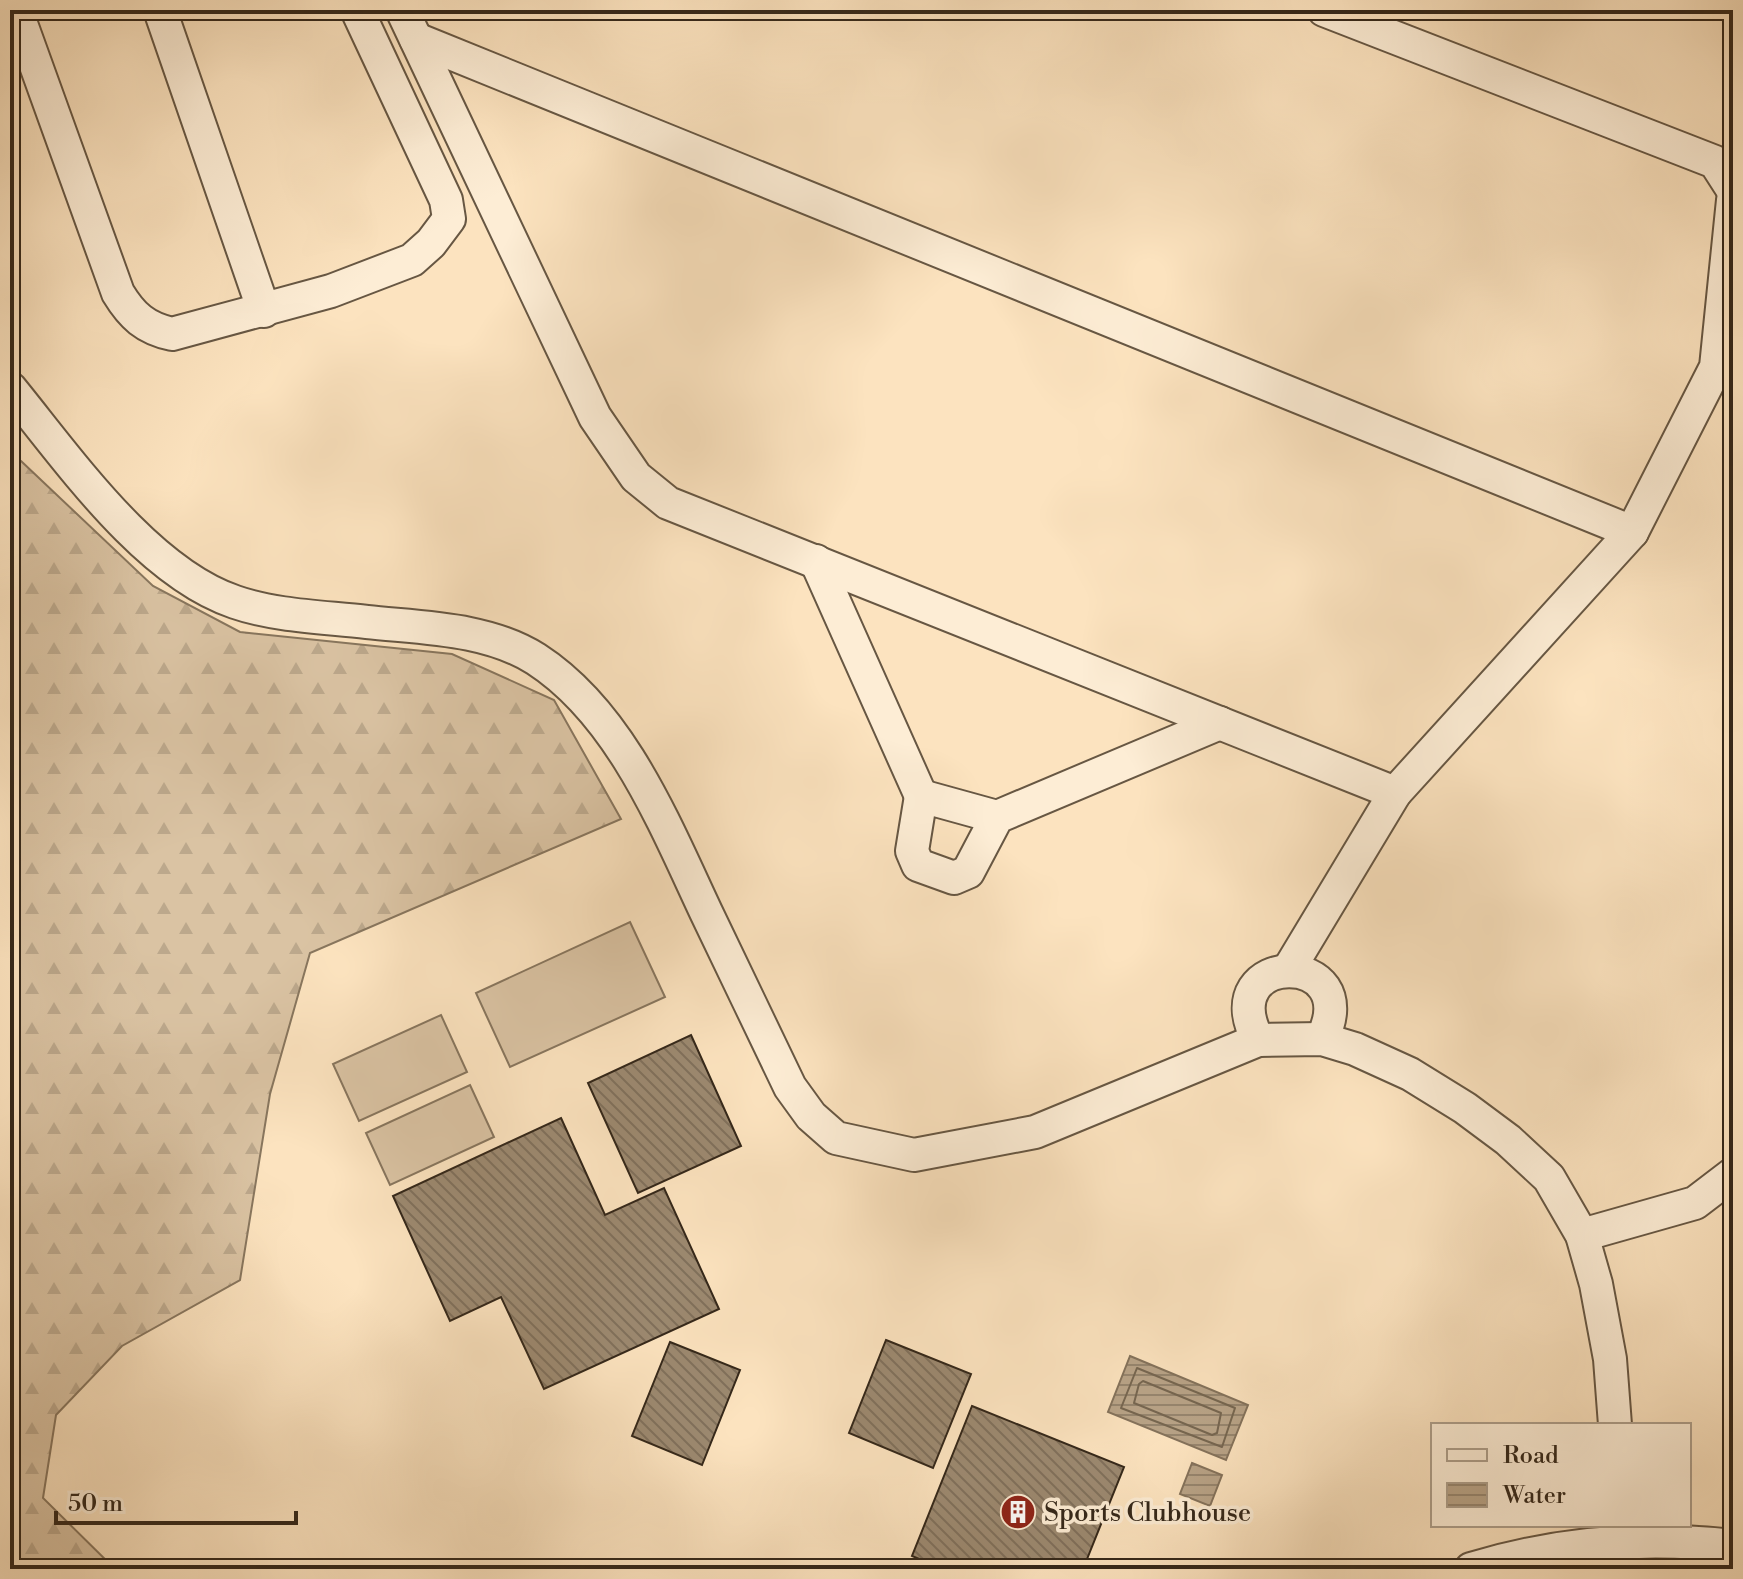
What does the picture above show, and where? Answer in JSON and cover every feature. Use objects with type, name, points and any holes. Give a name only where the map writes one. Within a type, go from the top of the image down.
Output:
[{"type":"street","points":[[16,10],[118,293],[131,313],[151,329],[172,334],[331,291],[412,260],[431,243],[449,219],[446,200],[357,10]]},
{"type":"street","points":[[160,10],[264,311]]},
{"type":"street","points":[[402,10],[595,417],[636,477],[668,503],[1395,793]]},
{"type":"street","points":[[1324,10],[1715,162],[1733,190]]},
{"type":"street","points":[[416,39],[1632,532]]},
{"type":"street","points":[[1289,969],[1395,793],[1632,532],[1716,367],[1733,200]]},
{"type":"street","points":[[10,388],[108,507],[167,565],[235,602],[306,615],[487,637],[536,659],[579,695],[622,750],[672,839],[790,1087],[811,1116],[836,1138],[914,1155],[1035,1132],[1258,1040],[1322,1039],[1410,1074],[1508,1140],[1549,1178],[1582,1235],[1596,1284],[1610,1359],[1615,1423]]},
{"type":"street","points":[[816,561],[921,796],[912,851],[918,865],[954,878],[968,872],[997,817]]},
{"type":"street","points":[[921,796],[997,817],[1220,723]]},
{"type":"street","points":[[1258,1040],[1249,1023],[1248,1003],[1256,986],[1270,973],[1289,969],[1308,973],[1322,985],[1331,1002],[1331,1021],[1322,1039]]},
{"type":"street","points":[[1582,1235],[1695,1203],[1733,1174]]},
{"type":"street","points":[[1471,1569],[1526,1552],[1610,1534],[1733,1546]]},
{"type":"green space","points":[[21,461],[153,586],[240,632],[452,654],[554,700],[621,819],[310,953],[270,1094],[240,1280],[122,1346],[56,1415],[43,1498],[115,1569],[10,1569],[10,463]]},
{"type":"green space","points":[[630,922],[665,997],[510,1067],[476,993]]},
{"type":"green space","points":[[441,1015],[467,1072],[359,1121],[333,1064]]},
{"type":"green space","points":[[470,1085],[494,1137],[390,1185],[366,1133]]},
{"type":"water","points":[[1130,1356],[1248,1405],[1226,1460],[1108,1412]]},
{"type":"water","points":[[1192,1463],[1222,1475],[1210,1506],[1180,1494]]},
{"type":"building","points":[[691,1035],[741,1146],[638,1193],[588,1083]]},
{"type":"building","points":[[561,1118],[605,1215],[664,1188],[719,1309],[544,1389],[501,1297],[450,1321],[393,1196]]},
{"type":"building","points":[[886,1340],[971,1374],[933,1468],[849,1433]]},
{"type":"building","points":[[670,1342],[740,1370],[702,1465],[632,1436]]},
{"type":"building","name":"Sports Clubhouse","points":[[972,1406],[1124,1467],[1083,1569],[943,1569],[912,1556]]},
{"type":"place","name":"Sports Clubhouse","points":[[1018,1512]]}]
